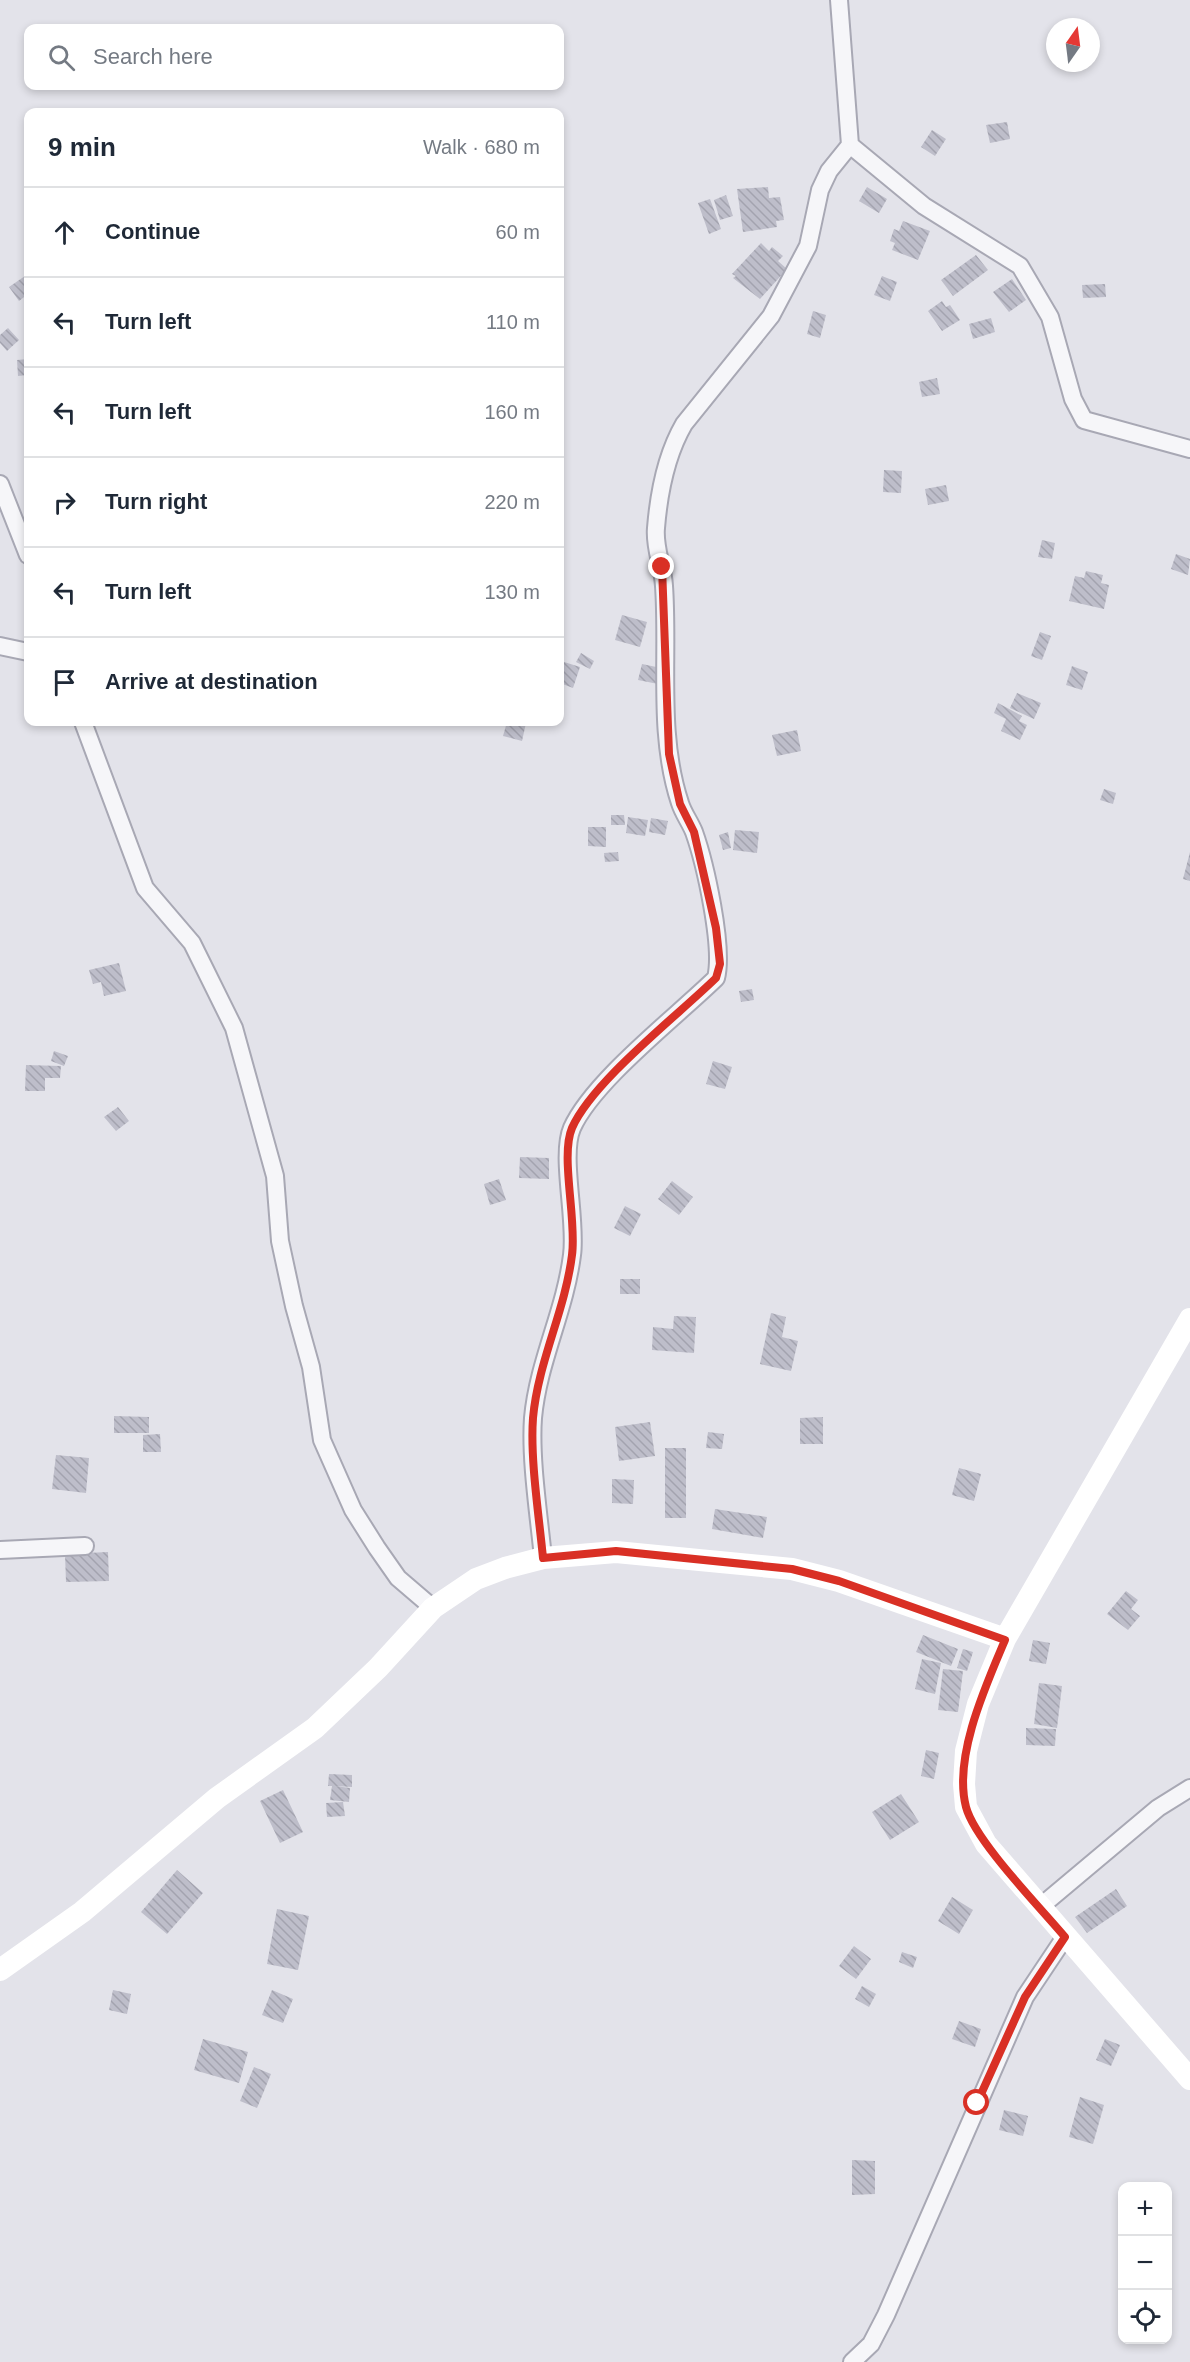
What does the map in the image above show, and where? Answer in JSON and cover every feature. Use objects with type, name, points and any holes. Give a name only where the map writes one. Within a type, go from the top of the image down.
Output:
[{"type":"street","points":[[543,1558],[533,1419],[542,1366],[563,1307],[573,1253],[573,1206],[567,1156],[571,1130],[586,1103],[716,978],[720,964],[716,928],[694,832],[680,804],[669,754],[664,586],[655,542],[663,476],[674,441],[684,424],[771,316],[808,246],[820,190],[829,171],[850,145],[839,0]]},
{"type":"street","points":[[850,145],[924,206],[1020,266],[1050,317],[1073,399],[1084,420],[1190,448]]},
{"type":"street","points":[[0,484],[24,545]]},
{"type":"street","points":[[0,646],[24,651]]},
{"type":"street","points":[[85,726],[146,888],[192,943],[234,1028],[275,1176],[280,1241],[294,1306],[311,1367],[322,1440],[353,1510],[377,1548],[398,1578],[433,1608]]},
{"type":"street","points":[[1190,1319],[1005,1640],[978,1704],[966,1751],[966,1807],[986,1844],[1190,2079]]},
{"type":"street","points":[[0,1550],[85,1546]]},
{"type":"street","points":[[0,1970],[82,1912],[217,1798],[315,1728],[378,1668],[433,1608],[476,1579],[543,1558],[616,1551],[792,1569],[839,1581],[1005,1640]]},
{"type":"street","points":[[1040,1907],[1158,1808],[1190,1788]]},
{"type":"street","points":[[852,2362],[871,2344],[886,2315],[1025,1997],[1065,1937]]},
{"type":"building","points":[[1007,122],[1010,139],[990,143],[986,125]]},
{"type":"building","points":[[932,130],[946,139],[935,156],[921,147]]},
{"type":"building","points":[[768,187],[769,198],[780,197],[784,220],[776,221],[777,227],[743,232],[737,189]]},
{"type":"building","points":[[867,187],[887,199],[879,213],[859,201]]},
{"type":"building","points":[[726,195],[733,216],[720,220],[714,200]]},
{"type":"building","points":[[710,199],[721,229],[709,234],[698,203]]},
{"type":"building","points":[[903,221],[930,231],[918,260],[892,250],[895,243],[890,241],[894,229],[899,231]]},
{"type":"building","points":[[761,243],[769,251],[772,247],[783,256],[778,261],[787,269],[760,299],[733,278],[736,276],[732,274]]},
{"type":"building","points":[[976,255],[988,270],[953,296],[941,280]]},
{"type":"building","points":[[882,276],[897,282],[890,301],[874,295]]},
{"type":"building","points":[[24,277],[24,297],[19,301],[9,287]]},
{"type":"building","points":[[1012,279],[1026,300],[1009,312],[993,292]]},
{"type":"building","points":[[1105,284],[1106,297],[1083,298],[1082,285]]},
{"type":"building","points":[[942,301],[946,307],[950,305],[960,320],[942,331],[928,311]]},
{"type":"building","points":[[813,311],[826,315],[820,338],[807,334]]},
{"type":"building","points":[[991,318],[995,332],[973,339],[969,324]]},
{"type":"building","points":[[8,328],[19,340],[7,351],[0,343],[0,335]]},
{"type":"building","points":[[24,359],[24,375],[18,376],[17,360]]},
{"type":"building","points":[[937,378],[940,394],[922,397],[919,382]]},
{"type":"building","points":[[884,470],[902,471],[901,493],[883,492]]},
{"type":"building","points":[[946,485],[949,501],[928,505],[925,489]]},
{"type":"building","points":[[1042,540],[1055,543],[1052,559],[1038,557]]},
{"type":"building","points":[[1176,554],[1190,559],[1188,575],[1171,569]]},
{"type":"building","points":[[1086,571],[1103,575],[1101,583],[1109,585],[1104,609],[1069,601],[1075,576],[1084,578]]},
{"type":"building","points":[[622,615],[647,622],[640,647],[615,640]]},
{"type":"building","points":[[1040,632],[1051,636],[1042,660],[1031,656]]},
{"type":"building","points":[[581,653],[594,661],[590,669],[576,662]]},
{"type":"building","points":[[564,662],[580,667],[573,688],[564,685]]},
{"type":"building","points":[[642,664],[661,668],[658,684],[638,680]]},
{"type":"building","points":[[1072,666],[1088,672],[1082,690],[1066,685]]},
{"type":"building","points":[[1017,693],[1041,703],[1034,719],[1010,708]]},
{"type":"building","points":[[998,703],[1022,716],[1019,721],[1027,725],[1020,740],[1001,731],[1006,719],[994,713]]},
{"type":"building","points":[[506,726],[525,726],[522,741],[503,736]]},
{"type":"building","points":[[797,730],[801,751],[777,756],[772,735]]},
{"type":"building","points":[[1104,789],[1116,793],[1113,804],[1100,800]]},
{"type":"building","points":[[611,815],[624,815],[625,825],[611,825]]},
{"type":"building","points":[[628,817],[648,820],[645,836],[626,833]]},
{"type":"building","points":[[651,818],[668,821],[665,835],[649,832]]},
{"type":"building","points":[[588,827],[606,827],[606,847],[588,846]]},
{"type":"building","points":[[735,830],[759,832],[757,853],[733,850]]},
{"type":"building","points":[[728,832],[731,848],[723,850],[719,835]]},
{"type":"building","points":[[618,852],[619,861],[605,862],[604,853]]},
{"type":"building","points":[[1190,852],[1190,881],[1183,879]]},
{"type":"building","points":[[119,963],[126,991],[104,996],[101,982],[93,984],[89,970]]},
{"type":"building","points":[[752,989],[754,1000],[741,1002],[739,991]]},
{"type":"building","points":[[54,1051],[68,1056],[64,1066],[51,1061]]},
{"type":"building","points":[[713,1061],[732,1067],[725,1089],[706,1084]]},
{"type":"building","points":[[26,1065],[61,1066],[60,1078],[45,1078],[45,1091],[25,1091]]},
{"type":"building","points":[[118,1107],[129,1121],[116,1131],[104,1117]]},
{"type":"building","points":[[520,1157],[549,1158],[549,1179],[519,1178]]},
{"type":"building","points":[[499,1179],[506,1200],[490,1205],[484,1184]]},
{"type":"building","points":[[672,1181],[693,1197],[679,1215],[658,1199]]},
{"type":"building","points":[[625,1206],[641,1214],[630,1236],[614,1228]]},
{"type":"building","points":[[620,1279],[640,1279],[640,1294],[620,1294]]},
{"type":"building","points":[[771,1313],[786,1317],[782,1337],[798,1341],[791,1371],[760,1364]]},
{"type":"building","points":[[674,1316],[696,1317],[694,1353],[652,1350],[653,1327],[673,1329]]},
{"type":"building","points":[[114,1416],[149,1417],[149,1433],[114,1433]]},
{"type":"building","points":[[823,1417],[823,1444],[800,1444],[800,1418]]},
{"type":"building","points":[[650,1422],[655,1456],[619,1461],[615,1427]]},
{"type":"building","points":[[708,1432],[724,1434],[722,1449],[706,1448]]},
{"type":"building","points":[[160,1434],[161,1452],[143,1452],[143,1435]]},
{"type":"building","points":[[665,1448],[686,1448],[686,1518],[665,1518]]},
{"type":"building","points":[[56,1455],[89,1458],[86,1493],[52,1489]]},
{"type":"building","points":[[959,1468],[981,1474],[974,1501],[952,1495]]},
{"type":"building","points":[[612,1479],[634,1480],[633,1504],[612,1503]]},
{"type":"building","points":[[715,1509],[767,1517],[763,1538],[712,1529]]},
{"type":"building","points":[[108,1552],[109,1581],[66,1582],[65,1554]]},
{"type":"building","points":[[1126,1591],[1138,1600],[1131,1609],[1140,1616],[1128,1630],[1107,1614]]},
{"type":"building","points":[[923,1635],[958,1649],[951,1666],[916,1652]]},
{"type":"building","points":[[1033,1640],[1050,1643],[1046,1664],[1029,1661]]},
{"type":"building","points":[[963,1649],[973,1652],[967,1671],[957,1668]]},
{"type":"building","points":[[922,1659],[941,1663],[935,1694],[915,1689]]},
{"type":"building","points":[[943,1669],[963,1671],[958,1712],[938,1710]]},
{"type":"building","points":[[1039,1683],[1062,1686],[1057,1728],[1034,1724]]},
{"type":"building","points":[[1026,1728],[1056,1729],[1055,1746],[1026,1745]]},
{"type":"building","points":[[926,1750],[939,1753],[934,1779],[921,1776]]},
{"type":"building","points":[[329,1774],[352,1775],[352,1787],[335,1786],[350,1788],[349,1802],[330,1800],[332,1786],[328,1786]]},
{"type":"building","points":[[283,1790],[303,1832],[280,1843],[260,1801]]},
{"type":"building","points":[[901,1794],[919,1822],[890,1840],[872,1812]]},
{"type":"building","points":[[343,1802],[345,1816],[327,1817],[326,1803]]},
{"type":"building","points":[[177,1870],[203,1893],[167,1934],[141,1912]]},
{"type":"building","points":[[1116,1889],[1127,1906],[1087,1933],[1075,1917]]},
{"type":"building","points":[[952,1897],[973,1910],[959,1934],[938,1921]]},
{"type":"building","points":[[277,1909],[309,1916],[298,1970],[267,1964]]},
{"type":"building","points":[[854,1946],[871,1959],[856,1979],[839,1966]]},
{"type":"building","points":[[902,1952],[917,1957],[913,1968],[899,1962]]},
{"type":"building","points":[[862,1986],[876,1994],[869,2007],[855,1999]]},
{"type":"building","points":[[113,1990],[131,1994],[127,2014],[109,2010]]},
{"type":"building","points":[[272,1990],[293,1999],[283,2023],[262,2015]]},
{"type":"building","points":[[959,2021],[981,2029],[975,2047],[952,2039]]},
{"type":"building","points":[[203,2039],[248,2052],[239,2083],[194,2070]]},
{"type":"building","points":[[1105,2039],[1120,2045],[1111,2066],[1096,2060]]},
{"type":"building","points":[[254,2067],[271,2074],[257,2108],[240,2101]]},
{"type":"building","points":[[1080,2097],[1104,2105],[1093,2144],[1069,2137]]},
{"type":"building","points":[[1004,2110],[1028,2116],[1023,2136],[999,2130]]},
{"type":"building","points":[[852,2160],[875,2161],[875,2194],[852,2195]]},
{"type":"route","points":[[662,567],[669,754],[680,804],[694,832],[716,928],[720,964],[716,978],[635,1053],[586,1103],[571,1130],[567,1156],[573,1206],[573,1253],[563,1307],[542,1366],[533,1419],[537,1500],[543,1558],[616,1551],[792,1569],[839,1581],[1005,1640],[978,1704],[966,1751],[964,1784],[966,1807],[986,1844],[1065,1937],[1025,1997],[977,2103]]}]
